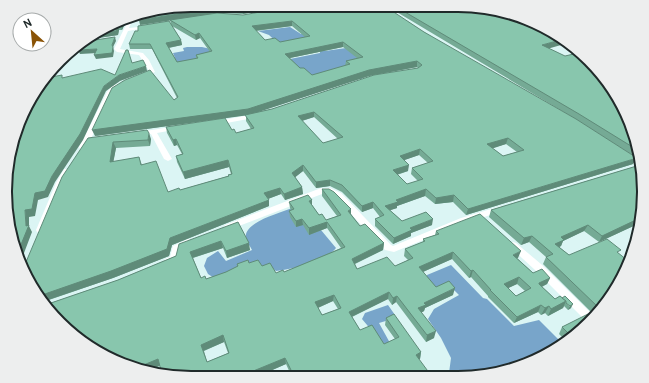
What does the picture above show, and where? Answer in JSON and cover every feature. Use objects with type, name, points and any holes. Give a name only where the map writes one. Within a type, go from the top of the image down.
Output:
[{"type":"street","points":[[79,153],[90,140],[110,92],[114,87],[152,73],[146,60],[141,54],[119,51],[117,49],[128,24]]},
{"type":"street","points":[[115,38],[124,33],[155,26]]},
{"type":"street","points":[[207,123],[234,120],[265,113]]},
{"type":"street","points":[[131,135],[184,127]]},
{"type":"street","points":[[153,132],[168,159]]},
{"type":"street","points":[[622,152],[634,160]]},
{"type":"street","points":[[36,239],[60,183],[71,165]]},
{"type":"street","points":[[219,230],[320,191],[330,191],[338,195],[390,249],[394,249],[451,225],[482,218],[507,207]]},
{"type":"street","points":[[159,265],[174,259],[176,248],[197,239]]},
{"type":"street","points":[[508,241],[538,267],[587,315]]},
{"type":"water","points":[[290,27],[301,34],[311,32],[315,34],[281,46],[269,35],[258,31]]},
{"type":"water","points":[[320,46],[325,51],[353,47],[362,53],[362,79],[314,79],[299,69],[290,59],[320,53]]},
{"type":"water","points":[[202,47],[215,50],[185,66],[168,60],[175,58],[173,53],[184,51],[183,48]]},
{"type":"water","points":[[292,208],[316,224],[336,248],[331,253],[317,261],[300,267],[283,270],[276,271],[272,268],[264,268],[260,264],[214,278],[208,274],[204,266],[207,258],[218,251],[226,261],[252,250],[246,239],[246,233],[250,228],[263,219]]},
{"type":"water","points":[[451,265],[483,298],[487,299],[514,326],[539,320],[559,340],[537,352],[504,365],[469,371],[449,371],[451,358],[441,338],[428,319],[434,309],[459,295],[449,285],[434,290],[427,279],[427,275]]},
{"type":"water","points":[[388,305],[395,315],[389,320],[379,323],[390,343],[383,344],[362,319],[365,313]]},
{"type":"building","points":[[191,12],[140,20],[156,15]]},
{"type":"building","points":[[260,12],[394,12],[424,32],[576,119],[634,156],[634,159],[468,209],[454,195],[436,198],[426,189],[396,200],[398,202],[385,206],[402,221],[426,212],[433,219],[410,228],[412,230],[394,238],[375,219],[384,215],[373,202],[362,206],[342,185],[330,180],[316,182],[303,165],[292,173],[302,187],[284,194],[280,188],[264,193],[269,200],[170,238],[167,249],[111,271],[44,294],[26,261],[62,177],[88,138],[147,130],[149,133],[148,140],[113,142],[110,162],[139,157],[141,165],[156,161],[168,192],[179,188],[180,190],[232,174],[228,160],[183,172],[176,156],[183,154],[176,139],[173,140],[166,127],[225,118],[232,130],[234,129],[236,133],[254,128],[245,115],[272,109],[374,75],[418,68],[422,65],[417,61],[369,70],[248,109],[92,130],[112,88],[125,80],[150,70],[174,100],[178,97],[150,44],[129,44],[135,31],[138,31],[138,26],[169,21],[181,40],[166,43],[177,62],[198,58],[196,55],[212,51],[199,33],[195,35],[170,20],[217,13],[243,15]],"holes":[[[292,21],[310,36],[280,42],[275,38],[265,40],[252,26]],[[343,42],[363,57],[346,61],[350,64],[312,75],[304,68],[300,68],[285,54]],[[314,112],[343,137],[323,143],[298,116]],[[508,138],[524,150],[503,156],[487,144]],[[420,149],[433,161],[412,168],[423,179],[407,184],[393,170],[409,165],[400,156]]]},
{"type":"building","points":[[405,12],[469,12],[493,15],[526,26],[547,36],[556,41],[542,45],[565,56],[573,54],[600,82],[618,112],[631,146]]},
{"type":"building","points":[[115,37],[112,45],[112,53],[94,55],[97,49],[81,50],[95,40]]},
{"type":"building","points":[[126,50],[128,50],[132,63],[143,60],[146,66],[119,75],[104,86],[80,134],[52,176],[45,191],[35,193],[32,209],[25,210],[26,226],[29,225],[21,245],[15,227],[12,203],[12,180],[18,145],[36,102],[54,77],[62,75],[62,78],[101,69],[115,75]]},
{"type":"building","points":[[635,167],[637,180],[637,203],[635,221],[602,236],[588,225],[561,237],[564,240],[555,244],[569,255],[607,239],[621,250],[617,252],[624,258],[623,260],[613,281],[596,305],[546,257],[553,254],[532,236],[524,238],[491,210]]},
{"type":"building","points":[[322,189],[329,189],[334,192],[351,209],[348,211],[360,226],[365,224],[384,243],[352,259],[357,269],[387,257],[395,266],[413,258],[405,249],[425,241],[423,239],[439,234],[436,231],[480,214],[521,251],[513,255],[533,273],[542,269],[550,278],[539,284],[555,299],[560,296],[566,301],[551,309],[549,306],[545,308],[541,305],[517,317],[490,290],[473,270],[471,271],[453,252],[419,267],[436,287],[449,281],[455,288],[424,303],[426,305],[418,308],[436,331],[427,335],[397,296],[393,298],[389,292],[349,312],[360,330],[372,325],[384,344],[399,337],[386,318],[394,314],[421,352],[416,355],[428,371],[292,371],[285,358],[253,371],[180,371],[160,368],[158,359],[144,365],[102,347],[82,334],[51,303],[118,280],[176,256],[179,244],[238,222],[249,243],[226,251],[221,241],[190,252],[201,278],[205,276],[206,279],[226,272],[238,266],[237,264],[248,260],[249,263],[258,260],[262,266],[270,263],[276,273],[283,270],[284,272],[345,247],[327,222],[309,228],[302,219],[296,221],[289,211],[294,209],[289,202],[308,195],[312,200],[309,201],[319,215],[322,214],[326,220],[341,215]],"holes":[[[519,277],[531,288],[516,296],[504,284]],[[334,295],[341,308],[322,315],[315,302]],[[223,335],[229,353],[207,362],[201,345]]]},
{"type":"building","points":[[565,296],[573,304],[570,306],[566,303],[566,301],[562,298]]},
{"type":"building","points":[[588,314],[568,333],[562,327]]}]
